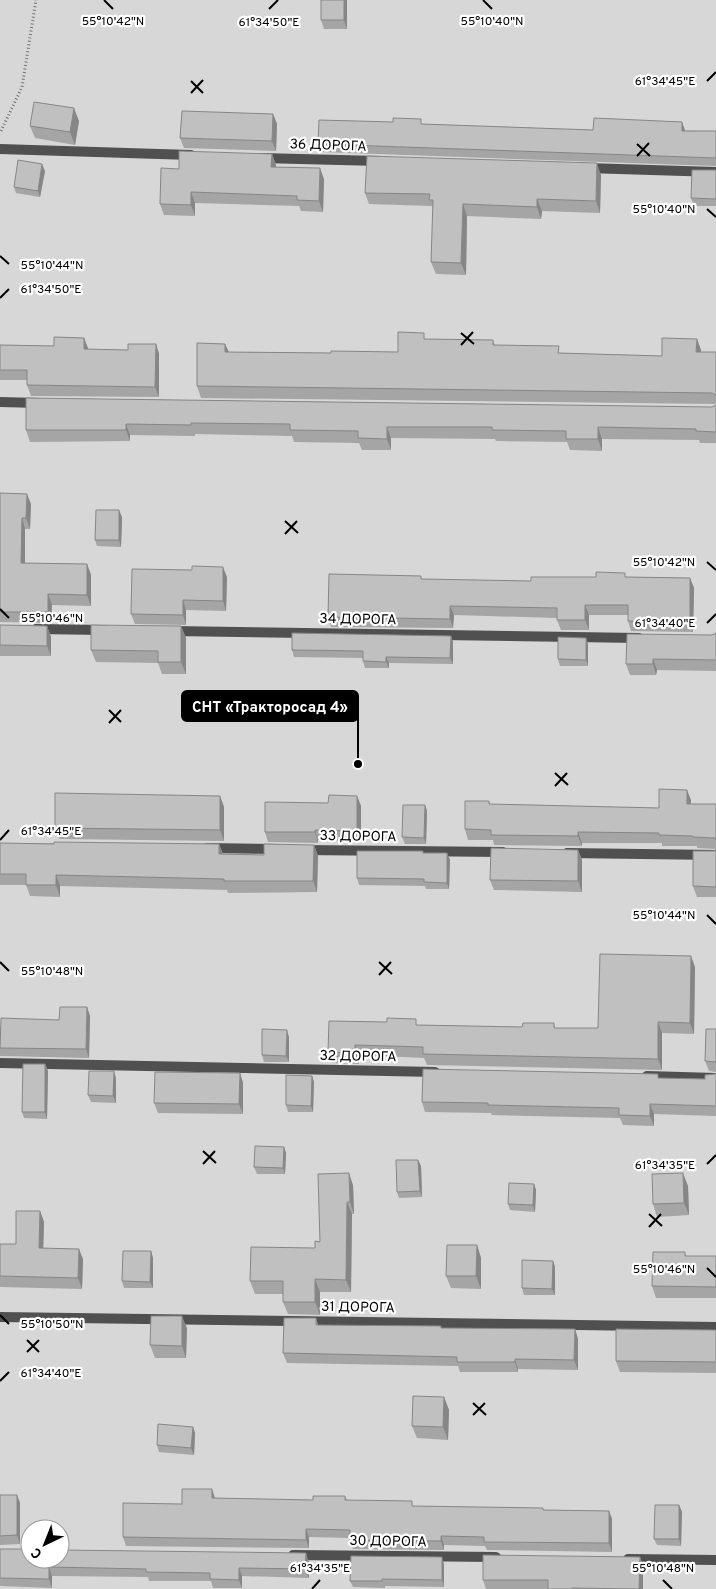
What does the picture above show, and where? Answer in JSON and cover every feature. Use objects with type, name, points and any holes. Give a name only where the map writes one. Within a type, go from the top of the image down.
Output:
[{"type":"lane","points":[[0,149],[199,156]]},
{"type":"lane","name":"36 ДОРОГА","points":[[249,157],[388,162]]},
{"type":"lane","points":[[577,168],[716,172]]},
{"type":"lane","points":[[0,402],[50,403]]},
{"type":"lane","points":[[30,629],[119,630]]},
{"type":"lane","name":"34 ДОРОГА","points":[[159,631],[646,638]]},
{"type":"lane","name":"33 ДОРОГА","points":[[199,848],[517,852]]},
{"type":"lane","points":[[557,853],[716,855]]},
{"type":"lane","name":"32 ДОРОГА","points":[[0,1063],[448,1072]]},
{"type":"lane","points":[[636,1076],[716,1078]]},
{"type":"lane","name":"31 ДОРОГА","points":[[0,1317],[716,1327]]},
{"type":"lane","name":"30 ДОРОГА","points":[[279,1554],[507,1557]]},
{"type":"lane","points":[[617,1559],[716,1560]]},
{"type":"path","points":[[0,134],[22,87],[36,0]]},
{"type":"shaded area","points":[[0,0],[716,0],[716,1589],[0,1589]]},
{"type":"building","points":[[321,0],[344,0],[344,20],[321,20]]},
{"type":"building","points":[[34,102],[74,108],[70,132],[30,126]]},
{"type":"building","points":[[182,111],[273,114],[272,141],[180,138]]},
{"type":"building","points":[[393,118],[421,119],[421,124],[593,130],[594,118],[682,122],[682,131],[716,131],[716,158],[318,144],[319,120],[393,122]]},
{"type":"building","points":[[179,151],[272,154],[271,167],[320,168],[319,201],[297,200],[297,196],[191,192],[191,205],[160,204],[161,168],[179,169]]},
{"type":"building","points":[[367,156],[597,163],[596,201],[537,199],[537,207],[463,204],[461,263],[431,262],[433,200],[429,200],[430,194],[365,193]]},
{"type":"building","points":[[18,160],[42,164],[38,191],[14,187]]},
{"type":"building","points":[[692,170],[716,170],[716,199],[691,198]]},
{"type":"building","points":[[398,332],[424,333],[424,339],[493,340],[493,345],[559,346],[558,353],[662,356],[662,338],[697,339],[696,352],[716,352],[716,395],[712,393],[197,386],[197,343],[225,344],[225,352],[398,352]]},
{"type":"building","points":[[54,337],[84,338],[84,349],[128,350],[128,344],[156,344],[155,387],[27,385],[27,370],[0,370],[0,345],[54,346]]},
{"type":"building","points":[[26,398],[712,407],[716,405],[716,432],[696,431],[696,429],[598,427],[598,439],[566,439],[566,431],[492,430],[492,427],[387,427],[387,439],[358,438],[358,431],[290,430],[290,424],[126,424],[126,430],[26,430]]},
{"type":"building","points":[[0,493],[27,494],[26,518],[22,518],[21,563],[87,564],[87,595],[48,594],[48,612],[0,612]]},
{"type":"building","points":[[96,510],[119,510],[119,540],[95,540]]},
{"type":"building","points":[[192,566],[223,567],[223,601],[183,600],[183,615],[131,614],[132,569],[192,570]]},
{"type":"building","points":[[596,572],[625,573],[625,577],[690,578],[690,622],[628,621],[628,605],[585,605],[585,620],[557,620],[557,608],[450,606],[450,619],[328,617],[329,574],[421,576],[421,579],[531,581],[531,577],[596,577]]},
{"type":"building","points":[[0,625],[47,626],[47,646],[0,645]]},
{"type":"building","points":[[91,625],[181,626],[181,662],[158,662],[158,651],[91,650]]},
{"type":"building","points":[[292,633],[451,636],[450,658],[386,657],[386,662],[363,661],[363,651],[292,650]]},
{"type":"building","points":[[716,633],[716,660],[653,659],[653,664],[626,664],[627,634],[712,635]]},
{"type":"building","points":[[558,637],[586,638],[586,660],[558,659]]},
{"type":"building","points":[[659,789],[687,790],[687,804],[716,804],[716,840],[715,838],[693,836],[659,835],[659,833],[578,832],[578,836],[491,835],[491,830],[465,829],[465,801],[489,801],[489,804],[659,808]]},
{"type":"building","points":[[55,793],[220,796],[220,830],[55,828]]},
{"type":"building","points":[[329,795],[357,796],[357,831],[265,832],[265,802],[328,803]]},
{"type":"building","points":[[403,805],[425,805],[424,838],[402,837]]},
{"type":"building","points":[[54,842],[219,844],[219,854],[264,855],[264,844],[314,845],[313,881],[224,881],[224,879],[56,875],[56,885],[26,885],[26,874],[0,874],[0,843],[54,844]]},
{"type":"building","points":[[491,848],[578,850],[578,881],[490,880]]},
{"type":"building","points":[[716,849],[716,887],[693,886],[693,851],[715,851]]},
{"type":"building","points":[[357,851],[447,853],[447,883],[424,882],[424,879],[357,878]]},
{"type":"building","points":[[600,954],[691,956],[690,1023],[658,1022],[658,1059],[423,1054],[423,1047],[355,1045],[355,1053],[328,1052],[329,1021],[387,1022],[387,1018],[416,1019],[416,1025],[522,1027],[523,1023],[554,1023],[554,1028],[598,1028]]},
{"type":"building","points":[[60,1007],[87,1007],[86,1049],[0,1048],[1,1018],[59,1020]]},
{"type":"building","points":[[262,1029],[287,1030],[286,1056],[262,1055]]},
{"type":"building","points":[[706,1029],[716,1029],[716,1062],[705,1061]]},
{"type":"building","points":[[23,1064],[45,1064],[45,1112],[22,1112]]},
{"type":"building","points":[[423,1069],[658,1074],[658,1078],[705,1079],[705,1075],[716,1073],[716,1106],[650,1104],[650,1116],[619,1115],[619,1108],[422,1102]]},
{"type":"building","points":[[89,1071],[114,1071],[113,1096],[88,1095]]},
{"type":"building","points":[[155,1072],[240,1073],[239,1104],[154,1103]]},
{"type":"building","points":[[286,1075],[312,1076],[311,1106],[286,1105]]},
{"type":"building","points":[[255,1146],[284,1147],[283,1168],[254,1167]]},
{"type":"building","points":[[396,1160],[418,1160],[420,1191],[397,1192]]},
{"type":"building","points":[[349,1173],[350,1202],[347,1202],[346,1280],[315,1279],[315,1302],[283,1302],[283,1281],[250,1281],[251,1247],[315,1248],[315,1241],[320,1242],[318,1174]]},
{"type":"building","points":[[683,1173],[684,1203],[653,1204],[652,1174]]},
{"type":"building","points":[[509,1183],[534,1184],[533,1205],[508,1204]]},
{"type":"building","points":[[16,1211],[40,1211],[39,1248],[79,1249],[78,1278],[0,1276],[0,1244],[16,1244]]},
{"type":"building","points":[[447,1245],[477,1245],[476,1276],[446,1276]]},
{"type":"building","points":[[123,1251],[151,1251],[150,1282],[122,1281]]},
{"type":"building","points":[[653,1252],[685,1252],[685,1256],[716,1256],[716,1287],[652,1286]]},
{"type":"building","points":[[522,1260],[553,1261],[552,1289],[522,1288]]},
{"type":"building","points":[[151,1316],[182,1316],[182,1346],[150,1345]]},
{"type":"building","points":[[284,1318],[316,1318],[316,1325],[575,1329],[574,1360],[515,1359],[515,1362],[457,1362],[457,1357],[283,1353]]},
{"type":"building","points":[[616,1329],[716,1330],[716,1362],[616,1361]]},
{"type":"building","points":[[413,1396],[444,1397],[443,1427],[412,1426]]},
{"type":"building","points":[[158,1424],[193,1427],[191,1448],[157,1445]]},
{"type":"building","points":[[182,1489],[212,1489],[212,1498],[313,1500],[313,1496],[345,1496],[345,1500],[412,1501],[412,1506],[609,1511],[609,1543],[484,1542],[484,1537],[441,1536],[441,1541],[350,1540],[350,1530],[306,1529],[306,1540],[123,1537],[123,1503],[182,1504]]},
{"type":"building","points":[[0,1495],[17,1495],[17,1535],[0,1536]]},
{"type":"building","points":[[655,1505],[679,1505],[679,1539],[654,1539]]},
{"type":"building","points":[[0,1549],[20,1549],[20,1569],[49,1569],[49,1579],[0,1578]]},
{"type":"building","points":[[70,1550],[306,1553],[305,1569],[239,1568],[239,1580],[210,1579],[210,1573],[146,1572],[146,1569],[70,1567]]},
{"type":"building","points":[[483,1555],[640,1557],[639,1589],[548,1589],[548,1580],[483,1580]]},
{"type":"building","points":[[351,1556],[442,1557],[442,1580],[382,1579],[382,1581],[350,1581]]},
{"type":"place","name":"СНТ «Тракторосад 4»","points":[[358,764]]}]
